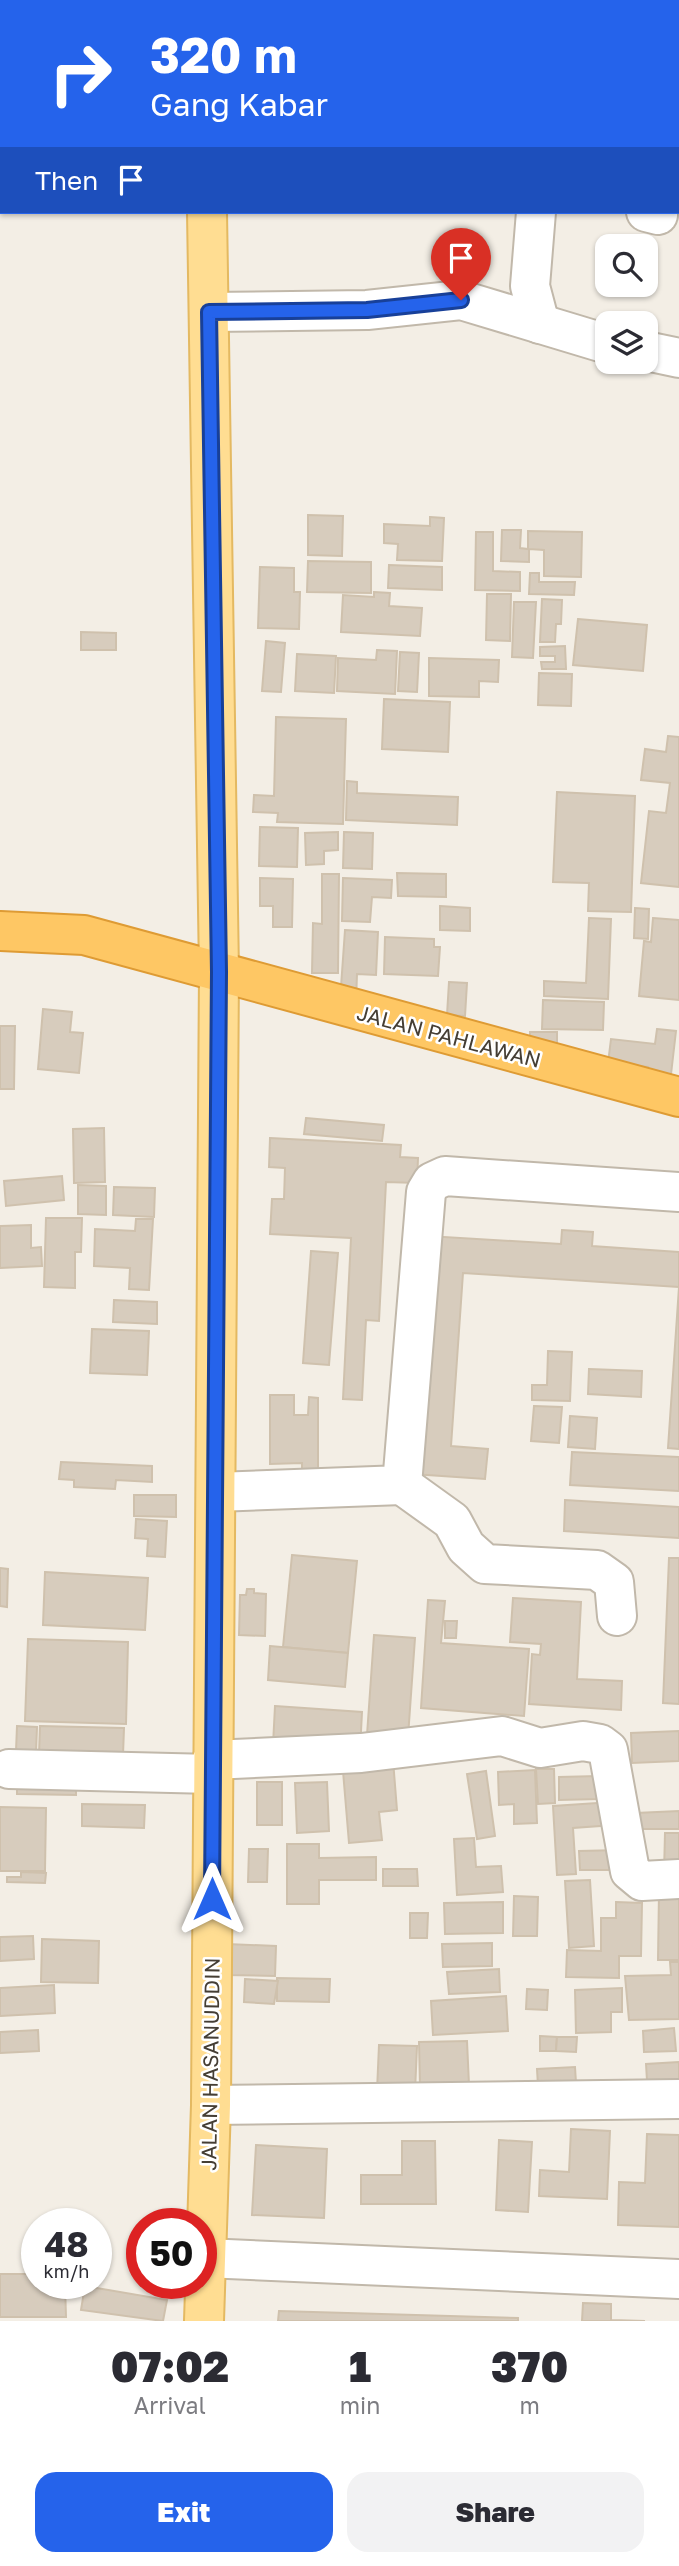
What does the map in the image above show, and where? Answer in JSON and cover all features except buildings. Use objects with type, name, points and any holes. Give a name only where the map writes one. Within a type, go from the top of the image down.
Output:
[{"type":"highway","name":"JALAN PAHLAWAN","points":[[0,931],[84,935],[679,1097]]},
{"type":"main road","name":"JALAN HASANUDDIN","points":[[207,214],[219,972],[211,2105],[207,2208]]},
{"type":"main road","name":"JALAN HASANUDDIN","points":[[204,2299],[204,2321]]},
{"type":"street","points":[[536,214],[530,286],[540,324]]},
{"type":"street","points":[[209,312],[367,310],[461,300],[595,340]]},
{"type":"street","points":[[658,354],[679,358]]},
{"type":"street","points":[[402,1485],[426,1192],[432,1182],[445,1176],[679,1192]]},
{"type":"street","points":[[216,1492],[402,1485],[452,1521],[466,1547],[485,1564],[597,1570],[614,1582],[617,1616]]},
{"type":"street","points":[[9,1769],[212,1767],[360,1754],[502,1735],[540,1748],[583,1741],[600,1744],[608,1750],[629,1871],[642,1881],[679,1879]]},
{"type":"street","points":[[211,2105],[679,2099]]},
{"type":"street","points":[[217,2259],[679,2279]]},
{"type":"route","points":[[212,1899],[219,972],[209,312],[367,310],[461,300]]}]
